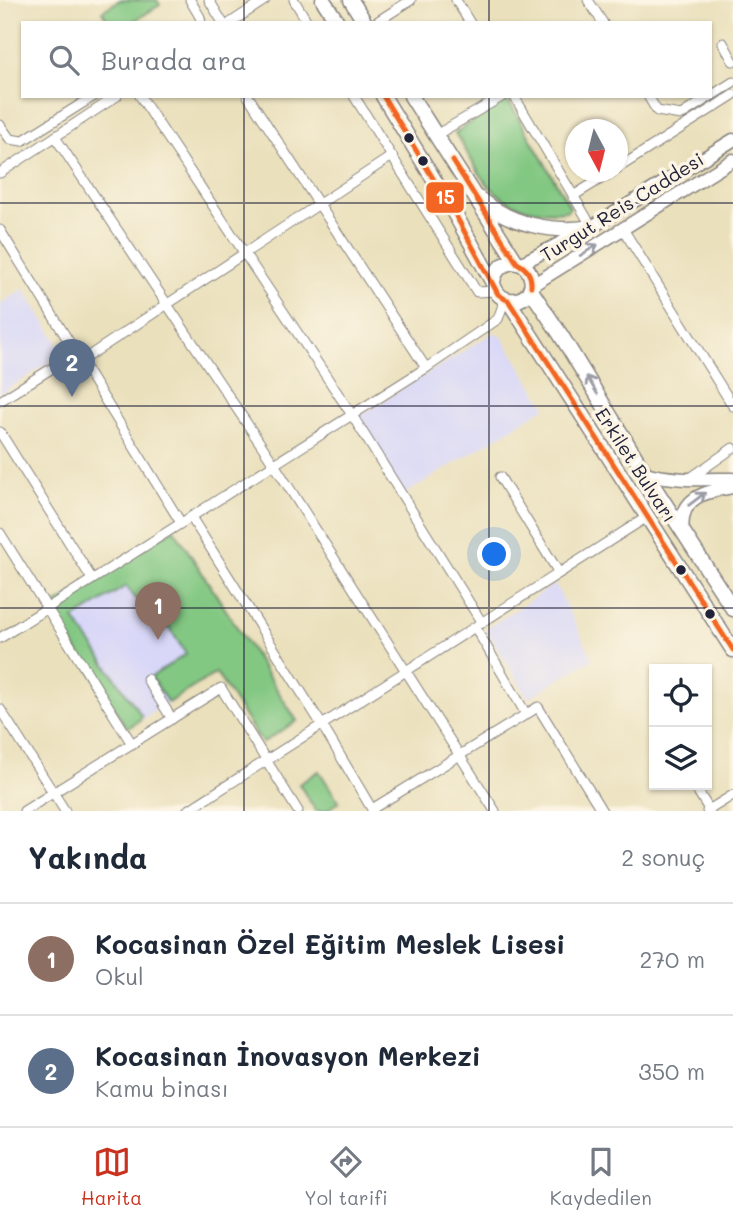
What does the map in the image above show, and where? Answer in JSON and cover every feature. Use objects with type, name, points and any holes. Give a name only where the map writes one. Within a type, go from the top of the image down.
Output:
[{"type":"main road","points":[[323,0],[337,21]]},
{"type":"main road","points":[[351,0],[364,21]]},
{"type":"main road","name":"Erkilet Bulvarı","points":[[384,98],[500,293],[733,650]]},
{"type":"main road","points":[[412,98],[519,264]]},
{"type":"main road","points":[[472,193],[506,215],[532,225],[567,229],[592,227]]},
{"type":"main road","points":[[508,263],[519,264],[525,267],[530,275],[531,288],[517,300],[500,293],[495,274],[500,267],[508,263]]},
{"type":"main road","name":"Erkilet Bulvarı","points":[[531,288],[733,609]]},
{"type":"street","points":[[190,0],[201,21]]},
{"type":"street","points":[[209,0],[222,21]]},
{"type":"street","points":[[233,21],[265,0]]},
{"type":"street","points":[[294,0],[307,21]]},
{"type":"street","points":[[378,21],[411,0]]},
{"type":"street","points":[[456,0],[468,21]]},
{"type":"street","points":[[592,1],[602,21]]},
{"type":"street","points":[[723,43],[733,61]]},
{"type":"street","points":[[712,95],[733,82]]},
{"type":"street","points":[[628,162],[733,95]]},
{"type":"street","points":[[0,125],[10,139],[22,141],[91,98]]},
{"type":"street","points":[[0,173],[114,98]]},
{"type":"street","points":[[141,98],[352,415],[479,625],[526,714]]},
{"type":"street","points":[[249,98],[426,368]]},
{"type":"street","points":[[0,638],[426,368],[498,319],[500,293],[477,292],[355,98]]},
{"type":"street","points":[[436,135],[500,98]]},
{"type":"street","points":[[515,98],[592,227]]},
{"type":"street","points":[[649,98],[657,111],[681,115],[708,98]]},
{"type":"street","points":[[55,137],[274,464],[495,811]]},
{"type":"street","name":"Turgut Reis Caddesi","points":[[519,264],[592,227],[733,140]]},
{"type":"street","points":[[0,401],[167,304],[392,156]]},
{"type":"street","name":"Turgut Reis Caddesi","points":[[531,288],[733,160]]},
{"type":"street","points":[[573,195],[594,182]]},
{"type":"street","points":[[624,229],[732,402]]},
{"type":"street","points":[[0,230],[181,523]]},
{"type":"street","points":[[0,432],[92,579]]},
{"type":"street","points":[[689,480],[733,448]]},
{"type":"street","points":[[645,473],[670,479],[733,479]]},
{"type":"street","points":[[500,477],[559,573]]},
{"type":"street","points":[[683,532],[682,519],[694,499],[707,492],[733,487]]},
{"type":"street","points":[[191,517],[373,810],[538,707],[603,811]]},
{"type":"street","points":[[187,811],[647,517]]},
{"type":"street","points":[[0,533],[132,744]]},
{"type":"street","points":[[147,678],[172,719]]},
{"type":"street","points":[[24,811],[221,688],[298,811]]},
{"type":"street","points":[[0,709],[65,811]]},
{"type":"street","points":[[697,790],[709,811],[733,795]]},
{"type":"shaded area","points":[[24,289],[64,353],[0,394],[0,304]]},
{"type":"shaded area","points":[[493,333],[500,334],[546,407],[403,495],[358,417]]},
{"type":"shaded area","points":[[174,529],[297,721],[262,743],[216,673],[127,729],[50,608]]},
{"type":"shaded area","points":[[555,584],[593,659],[528,698],[486,629]]},
{"type":"green space","points":[[120,0],[157,0],[160,5],[134,21],[108,21],[102,11]]},
{"type":"green space","points":[[507,98],[570,207],[567,211],[526,209],[499,195],[482,176],[455,133]]},
{"type":"green space","points":[[174,529],[297,721],[262,743],[216,673],[168,703],[151,677],[186,654],[169,627],[158,633],[126,586],[74,619],[142,716],[127,728],[50,608]]},
{"type":"green space","points":[[319,771],[339,802],[326,811],[316,811],[299,784]]},
{"type":"transit line","name":"15","points":[[384,98],[456,216],[498,294],[505,299]]},
{"type":"transit line","name":"15","points":[[453,161],[517,263],[528,272],[531,286]]},
{"type":"transit line","name":"15","points":[[508,300],[733,650]]},
{"type":"place","name":"Kocasinan İnovasyon Merkezi","points":[[72,397]]},
{"type":"place","name":"Kocasinan Özel Eğitim Meslek Lisesi","points":[[158,640]]}]
